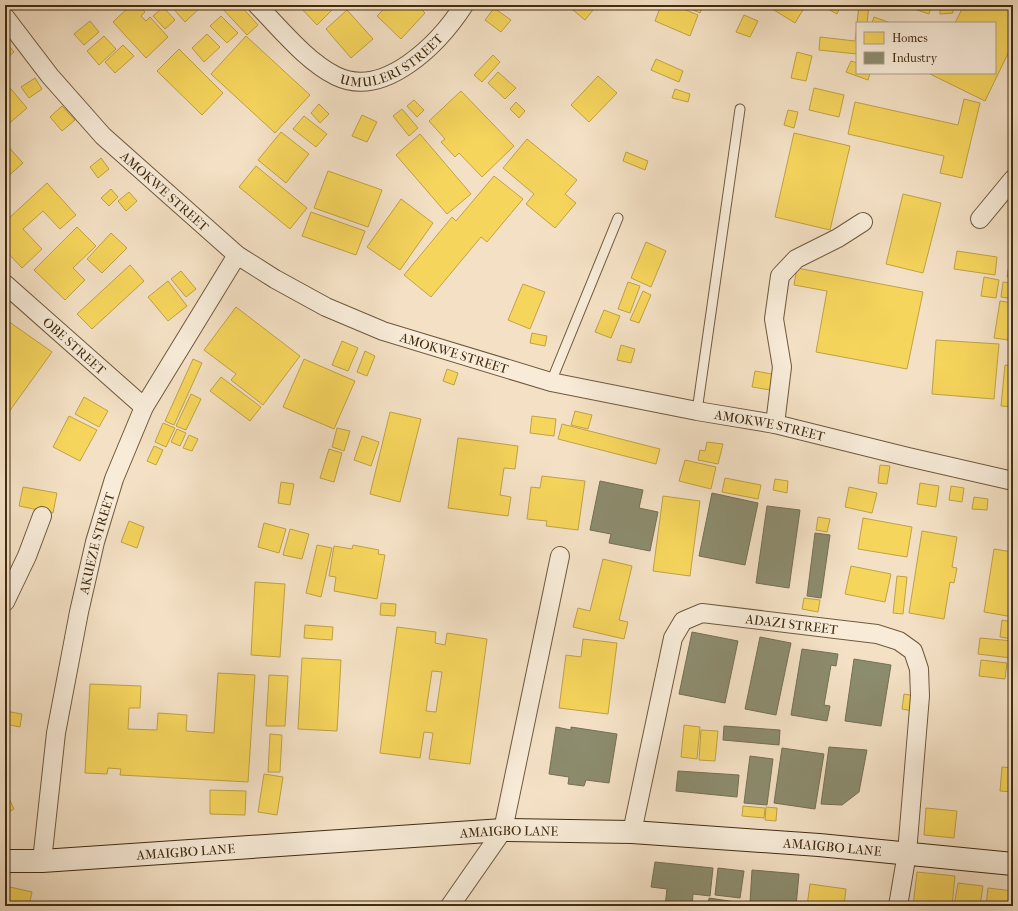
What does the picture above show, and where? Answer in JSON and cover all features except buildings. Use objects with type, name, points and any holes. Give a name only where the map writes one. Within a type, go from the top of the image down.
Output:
[{"type":"main road","name":"AMAIGBO LANE","points":[[5,861],[42,860],[503,830],[632,832],[819,845],[1013,864]]},
{"type":"street","name":"UMULERI STREET","points":[[257,5],[310,58],[336,76],[353,81],[366,81],[387,76],[410,63],[438,38],[464,5]]},
{"type":"street","name":"AMOKWE STREET","points":[[5,17],[50,76],[103,136],[237,255],[275,279],[326,307],[383,331],[551,382],[697,411],[775,424],[908,457],[1013,480]]},
{"type":"street","points":[[980,219],[1013,179]]},
{"type":"street","points":[[775,424],[782,368],[774,319],[780,276],[796,258],[838,238],[863,222]]},
{"type":"street","name":"AKUEZE STREET","points":[[42,860],[56,733],[95,542],[114,479],[144,407],[237,255]]},
{"type":"street","name":"OBE STREET","points":[[5,284],[144,407]]},
{"type":"street","points":[[5,602],[27,556],[42,516]]},
{"type":"street","points":[[450,906],[503,830],[560,556]]},
{"type":"street","name":"ADAZI STREET","points":[[632,832],[673,638],[683,621],[702,613],[877,634],[899,641],[913,651],[919,670],[920,696],[906,853],[898,906]]},
{"type":"lane","points":[[697,411],[740,109]]},
{"type":"lane","points":[[551,382],[618,218]]}]
